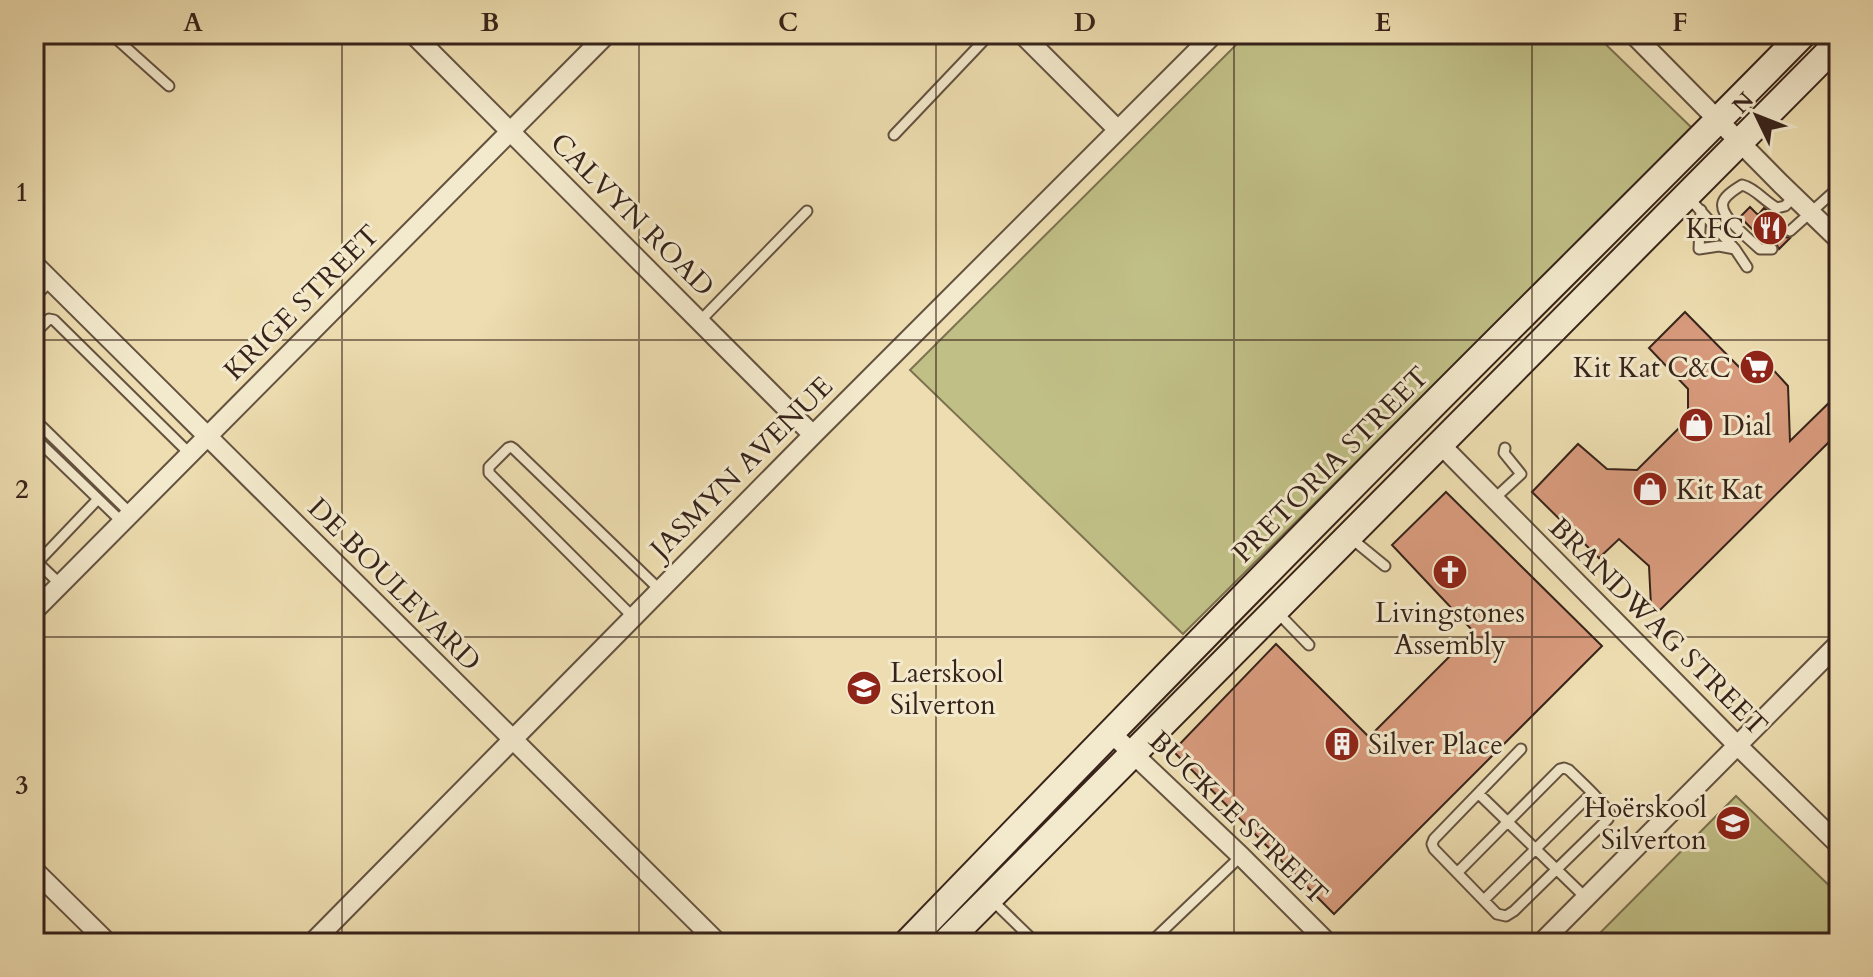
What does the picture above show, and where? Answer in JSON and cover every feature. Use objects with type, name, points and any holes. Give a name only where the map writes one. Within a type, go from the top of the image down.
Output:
[{"type":"main road","name":"PRETORIA STREET","points":[[907,943],[1429,408],[1803,34]]},
{"type":"main road","points":[[945,943],[1441,445],[1694,203],[1740,142],[1839,42]]},
{"type":"main road","points":[[1150,692],[1181,683],[1326,542],[1341,535],[1349,536]]},
{"type":"street","name":"CALVYN ROAD","points":[[413,34],[813,435]]},
{"type":"street","name":"KRIGE STREET","points":[[34,611],[607,34]]},
{"type":"street","points":[[1022,34],[1117,129]]},
{"type":"street","name":"JASMYN AVENUE","points":[[312,943],[1214,34]]},
{"type":"street","points":[[1633,34],[1839,240]]},
{"type":"street","name":"DE BOULEVARD","points":[[34,264],[718,943]]},
{"type":"street","name":"BRANDWAG STREET","points":[[1441,445],[1839,845]]},
{"type":"street","points":[[1541,943],[1839,643]]},
{"type":"street","name":"BUCKLE STREET","points":[[1110,732],[1328,943]]},
{"type":"street","points":[[34,870],[108,943]]},
{"type":"lane","points":[[111,34],[169,86]]},
{"type":"lane","points":[[894,135],[990,34]]},
{"type":"lane","points":[[1772,249],[1760,249],[1723,214],[1722,204],[1742,185],[1777,208],[1785,206],[1794,197]]},
{"type":"lane","points":[[1790,231],[1839,187]]},
{"type":"lane","points":[[1694,203],[1699,249],[1719,246],[1735,249]]},
{"type":"lane","points":[[1694,203],[1747,267]]},
{"type":"lane","points":[[700,321],[807,211]]},
{"type":"lane","points":[[34,297],[51,281]]},
{"type":"lane","points":[[34,334],[49,319],[54,320],[189,453]]},
{"type":"lane","points":[[34,419],[126,518]]},
{"type":"lane","points":[[34,437],[98,499],[126,518]]},
{"type":"lane","points":[[633,617],[489,473],[489,467],[508,448],[514,449],[660,590]]},
{"type":"lane","points":[[1494,499],[1521,474],[1504,453],[1505,448]]},
{"type":"lane","points":[[60,584],[36,561],[98,499]]},
{"type":"lane","points":[[1349,536],[1385,566]]},
{"type":"lane","points":[[1275,610],[1309,645]]},
{"type":"lane","points":[[1457,873],[1560,769],[1569,770],[1592,793],[1608,810],[1608,819],[1506,916],[1497,914],[1484,900],[1457,873],[1434,849],[1432,844],[1521,749]]},
{"type":"lane","points":[[1484,900],[1592,793]]},
{"type":"lane","points":[[1479,794],[1586,898]]},
{"type":"lane","points":[[1150,943],[1241,856]]},
{"type":"lane","points":[[989,898],[1036,943]]},
{"type":"shaded area","points":[[1247,34],[1595,34],[1692,128],[1183,634],[910,370]]},
{"type":"shaded area","name":"Hoërskool Silverton","points":[[1736,796],[1839,895],[1839,943],[1590,943]]},
{"type":"building","points":[[1750,207],[1758,215],[1764,208],[1785,226],[1783,233],[1790,238],[1779,249],[1775,242],[1765,242],[1740,217]]},
{"type":"building","points":[[1685,312],[1740,368],[1756,351],[1788,386],[1790,441],[1839,393],[1839,432],[1657,613],[1651,606],[1649,566],[1619,539],[1599,558],[1532,492],[1578,444],[1607,469],[1637,470],[1688,419],[1688,389],[1649,348]]},
{"type":"building","name":"Silver Place","points":[[1446,492],[1602,646],[1334,914],[1173,751],[1276,644],[1369,737],[1474,632],[1392,545]]},
{"type":"place","name":"KFC","points":[[1770,228]]},
{"type":"place","name":"Kit Kat C&C","points":[[1757,367]]},
{"type":"place","name":"Dial","points":[[1696,425]]},
{"type":"place","name":"Kit Kat","points":[[1650,489]]},
{"type":"place","name":"Livingstones Assembly","points":[[1450,572]]},
{"type":"place","name":"Laerskool Silverton","points":[[864,688]]},
{"type":"place","name":"Silver Place","points":[[1342,744]]},
{"type":"place","name":"Hoërskool Silverton","points":[[1733,823]]}]
